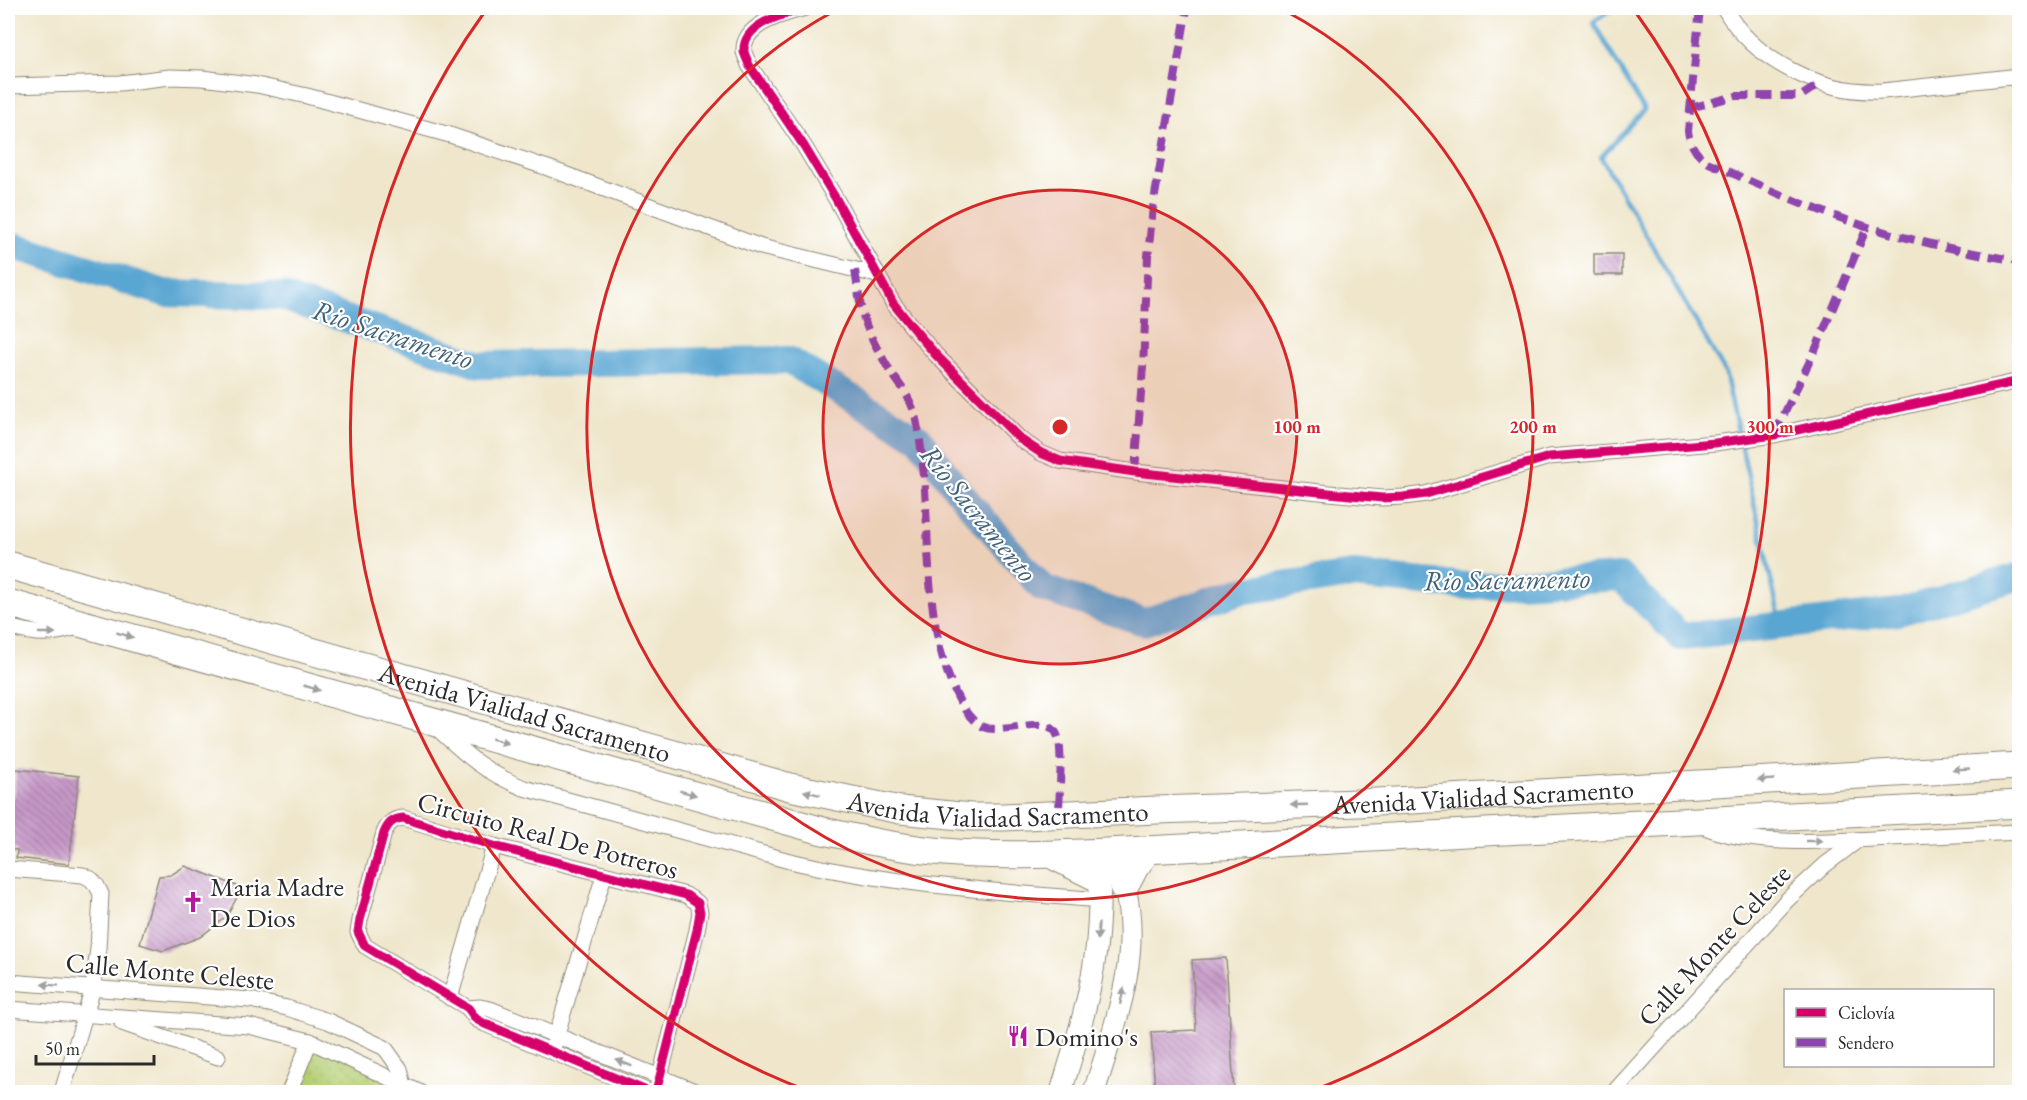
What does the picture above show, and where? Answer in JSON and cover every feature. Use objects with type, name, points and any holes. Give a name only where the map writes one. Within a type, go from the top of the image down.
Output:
[{"type":"highway","name":"Avenida Vialidad Sacramento","points":[[8,565],[808,792],[900,810],[960,816],[1003,817],[1359,803],[2019,766]]},
{"type":"highway","name":"Avenida Vialidad Sacramento","points":[[8,603],[814,828],[869,841],[945,852],[1016,855],[1106,852],[2019,804]]},
{"type":"highway","points":[[1003,817],[1064,830],[1086,839],[1106,852],[1128,828],[1157,810]]},
{"type":"highway","points":[[1046,854],[1071,863],[1108,889],[1135,867],[1148,850]]},
{"type":"main road","points":[[1061,1092],[1080,1030],[1092,977],[1108,889],[1106,852]]},
{"type":"main road","points":[[1094,1092],[1118,1014],[1128,965],[1129,920],[1108,889]]},
{"type":"street","points":[[805,8],[777,17],[757,27],[747,38],[744,51],[749,65],[836,199],[893,303],[936,355],[1020,439],[1041,453],[1060,461],[1084,466],[1382,498],[1426,494],[1549,457],[1715,443],[1774,435],[2019,381]]},
{"type":"street","points":[[1724,8],[1740,32],[1768,55],[1803,76],[1842,89],[1863,92],[1883,91],[2019,76]]},
{"type":"street","points":[[8,86],[120,83],[170,77],[202,78],[267,87],[450,135],[590,183],[761,247],[877,275]]},
{"type":"street","points":[[8,627],[46,635],[62,633],[86,624]]},
{"type":"street","points":[[430,721],[469,758],[487,770],[525,788],[827,870],[956,888],[1108,889]]},
{"type":"street","name":"Circuito Real De Potreros","points":[[649,1092],[485,1024],[476,1019],[468,1008],[371,950],[360,939],[358,932],[360,920],[388,824],[393,820],[403,818],[494,846],[686,895],[698,903],[697,930],[658,1085]]},
{"type":"street","points":[[1695,822],[1716,831],[1743,837],[1810,841],[2019,832]]},
{"type":"street","name":"Calle Monte Celeste","points":[[1614,1092],[1787,900],[1825,865],[1858,840]]},
{"type":"street","points":[[450,998],[494,846]]},
{"type":"street","points":[[8,869],[75,873],[91,879],[98,886],[100,894],[101,908],[93,988],[62,1092]]},
{"type":"street","points":[[551,1052],[604,875]]},
{"type":"street","name":"Calle Monte Celeste","points":[[8,982],[250,1000],[287,1008],[328,1021],[385,1048],[400,1069],[404,1086]]},
{"type":"street","points":[[249,1026],[250,1000]]},
{"type":"street","name":"Circuito Real De Potreros","points":[[468,1008],[485,1008],[557,1036],[658,1085],[697,1092]]},
{"type":"street","name":"Calle Monte Celeste","points":[[8,1009],[249,1026],[310,1041],[419,1092]]},
{"type":"street","points":[[103,1016],[218,1057]]},
{"type":"street","points":[[290,1092],[310,1041]]},
{"type":"green space","points":[[311,1039],[422,1092],[290,1092]]},
{"type":"building","points":[[1594,254],[1622,254],[1622,275],[1594,275]]},
{"type":"building","points":[[16,769],[79,776],[69,864],[16,858],[17,850],[8,849],[8,798],[13,799]]},
{"type":"building","name":"Maria Madre De Dios","points":[[185,866],[242,888],[227,916],[200,937],[163,951],[140,944],[159,876],[171,875]]},
{"type":"building","points":[[1226,958],[1234,1092],[1200,1092],[1199,1089],[1155,1092],[1151,1032],[1196,1030],[1192,960]]},
{"type":"waterway","points":[[1615,8],[1593,22],[1644,110],[1601,157],[1725,372],[1781,625]]},
{"type":"waterway","name":"Rio Sacramento","points":[[8,244],[165,293],[280,296],[480,365],[788,360],[920,439],[955,487],[1042,588],[1144,622],[1240,591],[1352,575],[1466,586],[1620,577],[1681,637],[1898,612],[2020,576]]},
{"type":"marked path","points":[[1135,472],[1153,207],[1187,8]]},
{"type":"marked path","points":[[1700,8],[1688,131],[1694,148],[1707,162],[1806,205],[1868,227],[1943,247],[2020,261]]},
{"type":"marked path","points":[[1690,108],[1736,96],[1801,96],[1821,83]]},
{"type":"marked path","points":[[1774,435],[1817,346],[1867,227]]},
{"type":"marked path","points":[[855,270],[861,307],[869,332],[906,395],[915,415],[925,484],[928,555],[935,625],[943,659],[955,692],[970,717],[983,727],[1003,729],[1037,725],[1053,729],[1058,737],[1060,753],[1059,814]]},
{"type":"cycle path","points":[[805,8],[766,21],[750,34],[745,42],[744,52],[749,65],[804,146],[893,303],[936,355],[1020,439],[1041,453],[1060,461],[1135,472],[1329,493],[1382,498],[1403,497],[1426,494],[1549,457],[1715,443],[1774,435],[2020,381]]},
{"type":"cycle path","points":[[649,1092],[485,1024],[476,1019],[468,1008],[365,946],[358,932],[360,920],[384,833],[391,822],[403,818],[494,846],[686,895],[698,903],[700,912],[697,930],[656,1092]]},
{"type":"place","name":"Maria Madre De Dios","points":[[193,902]]},
{"type":"place","name":"Domino's","points":[[1018,1036]]}]
